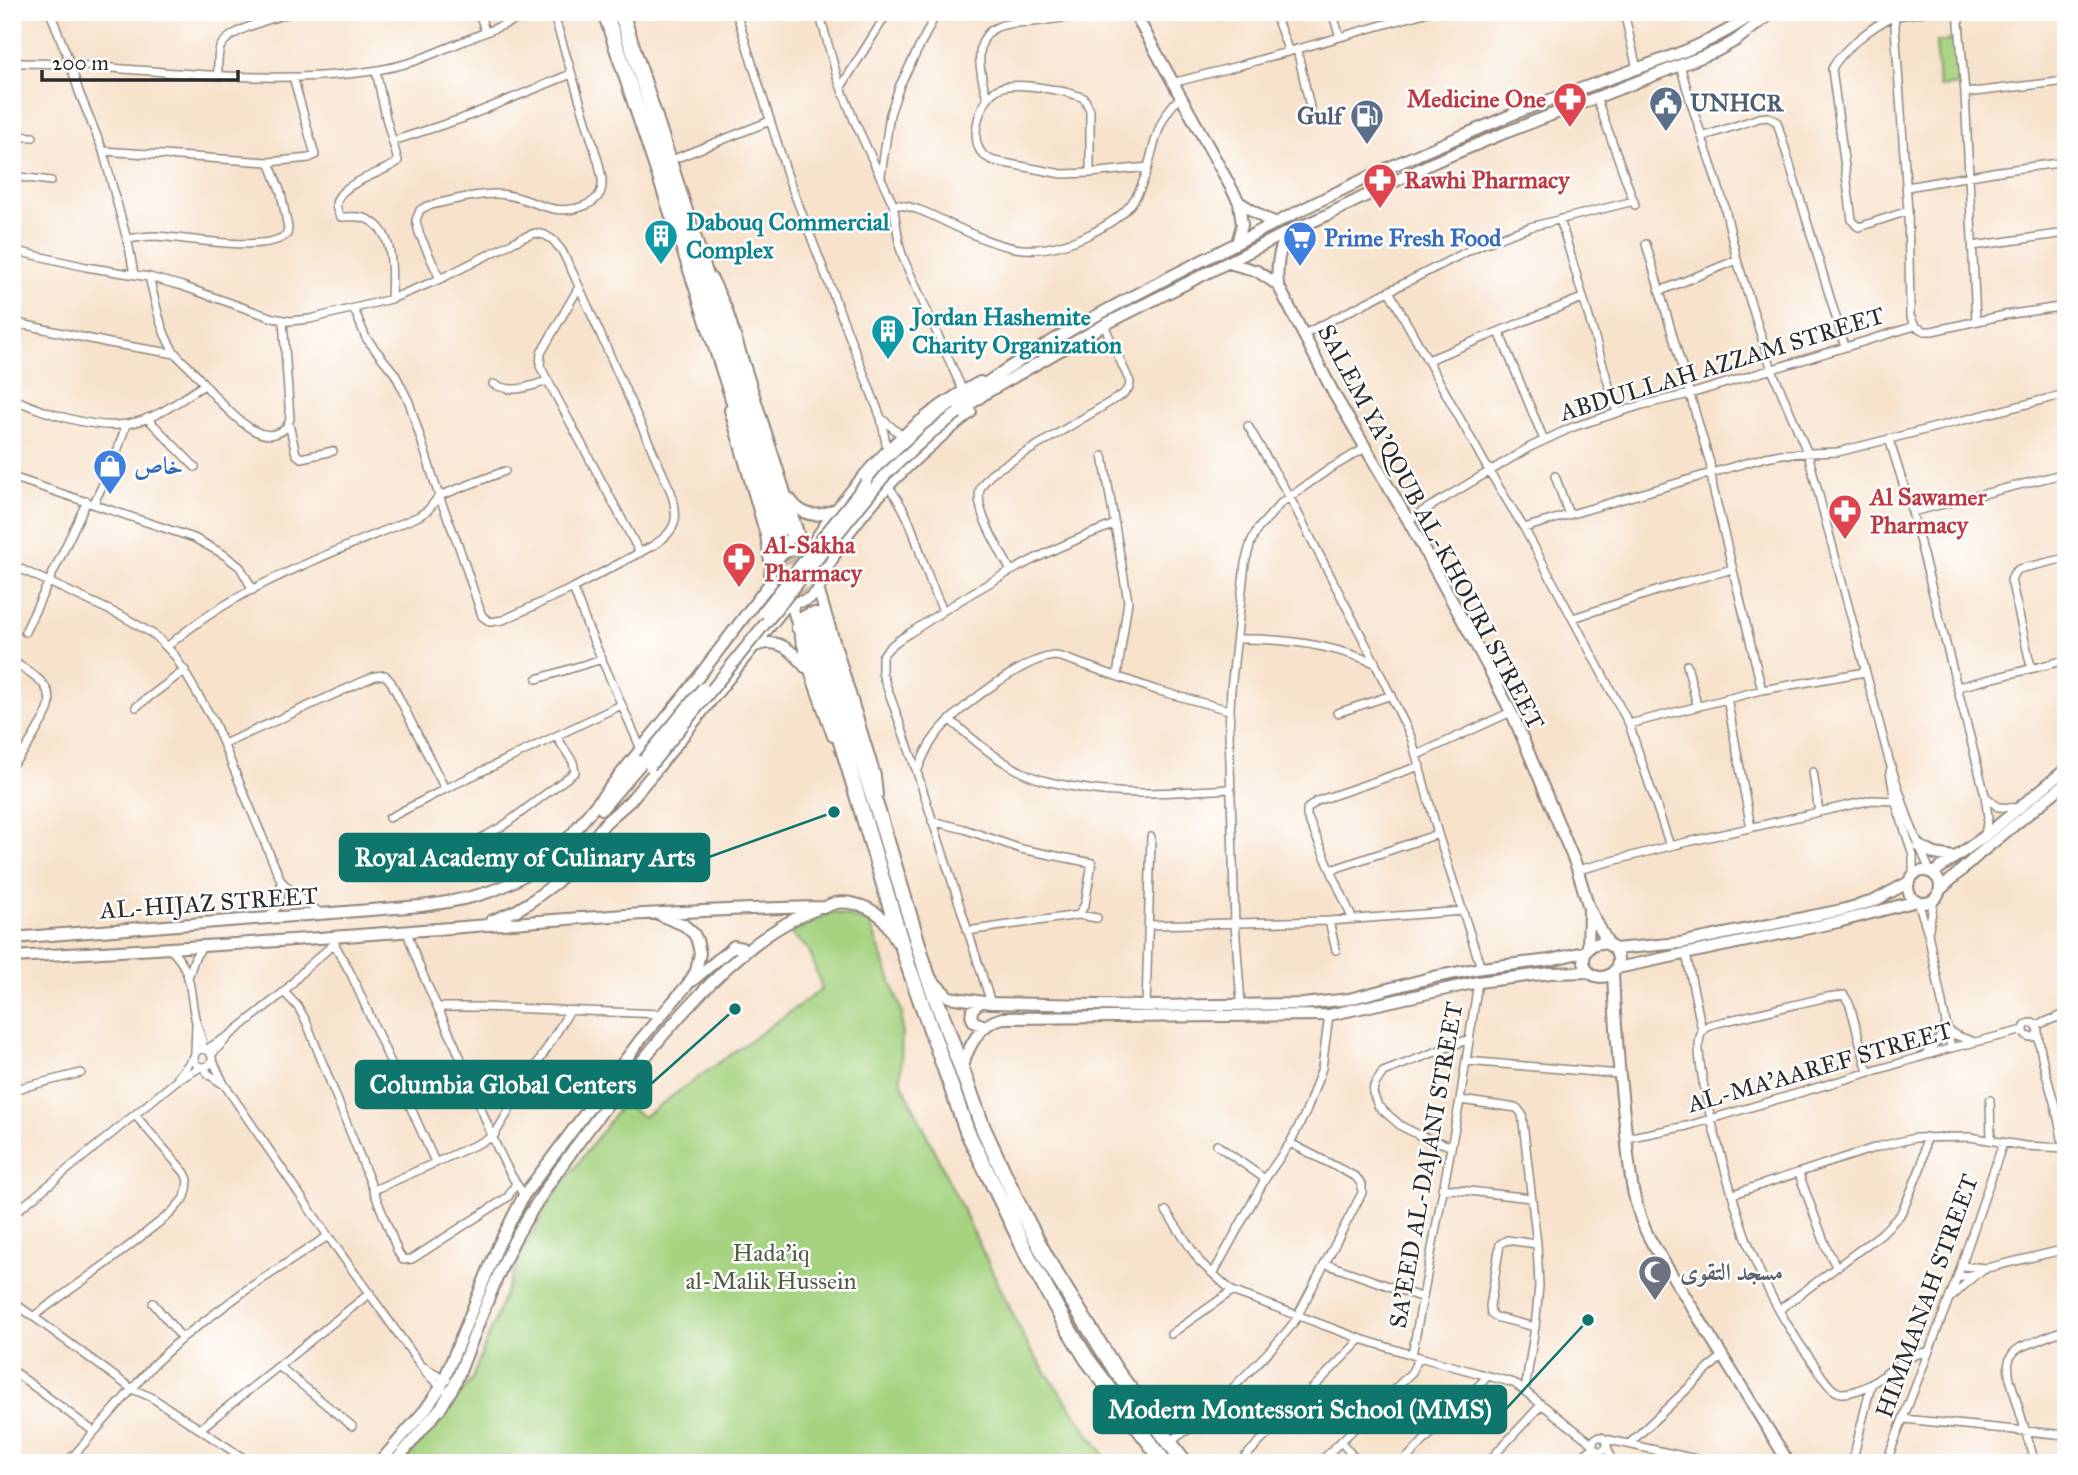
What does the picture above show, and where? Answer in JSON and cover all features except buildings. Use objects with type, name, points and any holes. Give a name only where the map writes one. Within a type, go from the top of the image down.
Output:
[{"type":"highway","points":[[605,12],[781,530]]},
{"type":"highway","points":[[623,15],[700,258],[781,530]]},
{"type":"highway","points":[[812,623],[873,821],[983,1128],[1039,1246],[1104,1352],[1185,1463]]},
{"type":"highway","points":[[873,821],[908,965],[960,1112],[984,1168],[1030,1260],[1087,1359],[1165,1463]]},
{"type":"street","points":[[50,12],[103,151],[134,274]]},
{"type":"street","points":[[218,75],[219,50],[223,43],[250,27],[293,12]]},
{"type":"street","points":[[479,12],[485,32]]},
{"type":"street","points":[[12,63],[70,63],[120,69],[293,77],[376,71],[415,61],[535,12]]},
{"type":"street","points":[[440,279],[415,219],[420,210],[427,206],[498,194],[558,210],[585,206],[601,192],[602,180],[598,164],[553,12]]},
{"type":"street","points":[[736,12],[793,192],[881,418],[887,449]]},
{"type":"street","points":[[818,12],[841,87],[893,204],[904,260],[963,391]]},
{"type":"street","points":[[841,87],[888,12]]},
{"type":"street","points":[[881,177],[890,114],[900,85],[937,12]]},
{"type":"street","points":[[987,98],[982,79],[980,50],[992,29],[1003,25],[1097,12]]},
{"type":"street","points":[[1133,12],[1238,202],[1242,229],[1237,243]]},
{"type":"street","points":[[1274,12],[1293,50],[1312,116]]},
{"type":"street","points":[[1332,12],[1340,37]]},
{"type":"street","points":[[1172,83],[1428,12]]},
{"type":"street","points":[[1624,12],[1637,69]]},
{"type":"street","points":[[645,758],[886,474],[958,409],[986,393],[1077,325],[1371,175],[1497,121],[1709,41],[1731,30],[1756,12]]},
{"type":"street","points":[[805,552],[836,509],[887,449],[933,410],[963,391],[1026,363],[1432,163],[1717,51],[1773,12]]},
{"type":"street","points":[[1908,211],[1859,227],[1852,220],[1832,73],[1834,65],[1845,52],[1875,27],[1895,15],[1924,12]]},
{"type":"street","points":[[1958,12],[1965,93],[1976,321]]},
{"type":"street","points":[[1895,15],[1907,187],[1910,316],[1915,326]]},
{"type":"street","points":[[1681,65],[1772,370],[1808,454],[1913,855],[1914,867],[1909,893],[1917,901],[1928,933],[1951,1048]]},
{"type":"street","points":[[376,71],[398,161],[388,169],[351,185],[337,206],[341,217],[367,219],[382,231],[390,257],[391,299]]},
{"type":"street","points":[[399,139],[461,119],[571,74]]},
{"type":"street","points":[[103,151],[269,162],[309,158],[314,155],[293,77]]},
{"type":"street","points":[[1965,93],[2066,81]]},
{"type":"street","points":[[1090,173],[1090,110],[1084,98],[1013,86],[996,90],[987,98],[976,139],[980,152],[985,157],[1011,166],[1062,174],[1090,173],[1148,167]]},
{"type":"street","points":[[1302,335],[1480,245],[1560,219],[1634,203],[1596,97]]},
{"type":"street","points":[[893,204],[915,207],[1007,248],[1044,248],[1082,238],[1116,218],[1134,200],[1148,167],[1163,117],[1180,98]]},
{"type":"street","points":[[1702,137],[1759,118],[1768,117],[1777,122],[1845,347]]},
{"type":"street","points":[[669,162],[770,121]]},
{"type":"street","points":[[1497,121],[1496,129],[1502,134]]},
{"type":"street","points":[[1477,129],[1482,135],[1482,142]]},
{"type":"street","points":[[12,136],[33,137]]},
{"type":"street","points":[[127,239],[156,236],[250,244],[280,240],[287,234],[288,228],[281,193],[269,162]]},
{"type":"street","points":[[1907,187],[2066,162]]},
{"type":"street","points":[[12,176],[51,181]]},
{"type":"street","points":[[1238,202],[1277,223]]},
{"type":"street","points":[[1560,219],[1617,413]]},
{"type":"street","name":"SALEM YA'QOUB AL-KHOURI STREET","points":[[1288,232],[1278,256],[1278,285],[1302,335],[1489,667],[1511,712],[1577,870],[1589,908],[1612,947]]},
{"type":"street","points":[[12,250],[86,267],[149,277],[283,320],[310,319],[391,299],[440,279],[522,238],[540,233],[557,245],[642,426],[675,503],[676,519],[670,532],[640,553],[573,587],[503,620],[485,620],[439,496],[410,402],[395,374],[366,338],[354,309]]},
{"type":"street","points":[[1973,246],[2066,233]]},
{"type":"street","points":[[1646,244],[1712,472],[1713,488],[1762,690]]},
{"type":"street","points":[[700,258],[726,308],[785,489],[793,504],[806,514],[819,515],[836,509]]},
{"type":"street","points":[[1660,291],[1737,260]]},
{"type":"street","points":[[1229,262],[1256,271],[1278,285]]},
{"type":"street","points":[[149,277],[160,320],[176,354],[204,385],[256,432],[273,435],[283,431],[289,424]]},
{"type":"street","points":[[579,287],[541,353],[540,366],[640,553]]},
{"type":"street","points":[[1389,292],[1524,528],[1629,723],[1671,846]]},
{"type":"street","points":[[1427,360],[1583,298]]},
{"type":"street","name":"ABDULLAH AZZAM STREET","points":[[1408,520],[1544,440],[1617,413],[1690,394],[1915,326],[1924,331],[1932,331],[2066,306]]},
{"type":"street","points":[[283,320],[289,424],[296,454],[301,458],[334,451]]},
{"type":"street","points":[[12,339],[21,324],[176,354]]},
{"type":"street","points":[[1011,571],[986,523],[979,500],[980,486],[993,472],[1122,395],[1129,388],[1130,382],[1104,325]]},
{"type":"street","points":[[1499,332],[1544,440]]},
{"type":"street","points":[[812,677],[812,623],[818,589],[850,531],[888,485],[936,439],[1026,363]]},
{"type":"street","points":[[493,384],[515,391],[548,381]]},
{"type":"street","points":[[12,398],[47,413],[126,425],[148,418],[204,385]]},
{"type":"street","points":[[1524,528],[1782,454],[1838,452],[2066,394]]},
{"type":"street","points":[[148,418],[195,467]]},
{"type":"street","points":[[881,418],[902,436]]},
{"type":"street","points":[[25,632],[90,502],[114,461],[126,425]]},
{"type":"street","points":[[1248,426],[1289,496],[1392,695],[1417,755],[1438,834],[1480,968]]},
{"type":"street","points":[[1889,439],[1912,512],[1985,795],[1988,817],[1985,836]]},
{"type":"street","points":[[1241,1004],[1235,924],[1229,710],[1245,563],[1251,542],[1264,520],[1289,496],[1365,447]]},
{"type":"street","points":[[1103,456],[1128,601],[1117,676]]},
{"type":"street","points":[[167,647],[240,595],[419,516],[428,510],[439,496],[505,471]]},
{"type":"street","points":[[1912,512],[2066,473]]},
{"type":"street","points":[[1555,476],[1569,514]]},
{"type":"street","points":[[12,477],[183,534],[213,547],[240,566],[253,590]]},
{"type":"street","points":[[888,485],[914,528],[928,577],[943,611]]},
{"type":"street","points":[[606,822],[645,758],[770,583],[781,530],[785,489]]},
{"type":"street","points":[[829,520],[827,532],[831,538],[850,531]]},
{"type":"street","points":[[986,1003],[967,931],[917,772],[882,673],[882,657],[891,646],[943,611],[1011,571],[1057,547],[1115,524]]},
{"type":"street","points":[[781,530],[818,563],[822,578]]},
{"type":"street","points":[[771,568],[782,554],[793,550],[805,552]]},
{"type":"street","points":[[2031,667],[2011,580],[2019,569],[2066,558]]},
{"type":"street","points":[[12,565],[124,617],[156,636],[167,647],[185,670],[224,744],[281,881],[298,897],[326,915]]},
{"type":"street","points":[[1573,618],[1733,569]]},
{"type":"street","points":[[770,583],[777,595],[790,602],[812,623],[875,776],[873,821]]},
{"type":"street","points":[[573,587],[645,758]]},
{"type":"street","points":[[790,602],[807,600],[818,589]]},
{"type":"street","name":"AL-HIJAZ STREET","points":[[482,925],[517,910],[557,882],[606,822],[630,801],[790,602]]},
{"type":"street","points":[[747,614],[755,608],[763,607],[771,613],[774,623]]},
{"type":"street","points":[[1237,639],[1272,638],[1344,652],[1375,663]]},
{"type":"street","points":[[755,646],[771,642],[786,647],[798,657],[812,677],[852,794],[873,821]]},
{"type":"street","points":[[917,772],[929,746],[950,720],[989,687],[1044,658],[1059,656],[1184,699],[1229,710]]},
{"type":"street","points":[[537,678],[602,659]]},
{"type":"street","points":[[1958,687],[2066,660]]},
{"type":"street","points":[[12,662],[36,676],[50,700],[49,708],[26,748],[12,764]]},
{"type":"street","points":[[1687,664],[1697,705]]},
{"type":"street","points":[[136,707],[185,670]]},
{"type":"street","points":[[1629,723],[1762,690],[1865,672]]},
{"type":"street","points":[[224,744],[375,677],[385,675],[445,789]]},
{"type":"street","points":[[1337,713],[1392,695]]},
{"type":"street","points":[[1727,698],[1751,828]]},
{"type":"street","points":[[389,818],[621,705]]},
{"type":"street","points":[[1417,755],[1511,712]]},
{"type":"street","points":[[950,720],[1000,759],[1037,779],[1130,794],[1230,789]]},
{"type":"street","points":[[476,841],[503,825],[575,772],[573,762],[555,736]]},
{"type":"street","name":"AL-HIJAZ STREET","points":[[12,938],[326,915],[444,903],[487,894],[532,871],[556,851],[608,803],[645,758]]},
{"type":"street","points":[[1353,920],[1307,816],[1307,809],[1317,802],[1420,766]]},
{"type":"street","points":[[927,974],[949,997],[986,1003],[1146,1006],[1326,1003],[1480,968],[1550,960],[1588,950],[1596,944],[1612,947],[1681,943],[1843,910],[1874,901],[1921,871],[1931,872],[1985,836],[2066,769]]},
{"type":"street","points":[[1813,772],[1819,812]]},
{"type":"street","points":[[961,1069],[970,1047],[985,1026],[1003,1018],[1329,1015],[1478,982],[1550,973],[1589,972],[1601,977],[1615,971],[1825,925],[1917,901],[1926,903],[1979,854],[2066,783]]},
{"type":"street","points":[[1872,800],[1896,789]]},
{"type":"street","points":[[1985,795],[1998,807],[2018,808]]},
{"type":"street","points":[[1577,870],[1872,800],[1899,799]]},
{"type":"street","points":[[1899,799],[1931,872],[1939,880],[1928,933]]},
{"type":"street","points":[[932,821],[1021,849],[1092,863],[1085,904],[1079,915]]},
{"type":"street","points":[[1331,870],[1438,834]]},
{"type":"street","points":[[1146,1006],[1152,837]]},
{"type":"street","points":[[1919,846],[1935,854],[1953,857]]},
{"type":"street","points":[[265,920],[280,902],[281,881]]},
{"type":"street","name":"AL-HIJAZ STREET","points":[[12,957],[345,937],[656,914],[826,907],[833,902],[846,902],[878,914],[892,933],[908,965]]},
{"type":"street","points":[[379,1463],[448,1386],[529,1215],[585,1133],[652,1048],[696,1000],[761,939],[803,914],[826,907]]},
{"type":"street","name":"SALEM YA'QOUB AL-KHOURI STREET","points":[[1588,950],[1589,908]]},
{"type":"street","points":[[1148,925],[1353,920],[1463,911]]},
{"type":"street","points":[[394,1463],[442,1406],[498,1246],[524,1195],[641,1039],[696,971],[700,960],[697,940],[684,925],[656,914]]},
{"type":"street","points":[[967,931],[1079,915],[1097,918]]},
{"type":"street","points":[[1329,921],[1336,950]]},
{"type":"street","points":[[407,931],[413,952],[470,1077],[493,1137],[524,1195]]},
{"type":"street","points":[[12,1215],[176,1081],[203,1054],[284,992],[334,943],[345,937]]},
{"type":"street","points":[[334,943],[352,976],[435,1162]]},
{"type":"street","points":[[189,976],[193,960],[204,945]]},
{"type":"street","points":[[688,984],[734,946],[742,948],[743,954]]},
{"type":"street","points":[[1612,947],[1619,958],[1615,971],[1619,1074],[1635,1202],[1645,1231],[1789,1463]]},
{"type":"street","points":[[169,948],[182,962],[189,976],[196,1024],[208,1065],[176,1081]]},
{"type":"street","points":[[1588,950],[1584,962],[1589,972]]},
{"type":"street","points":[[1686,954],[1702,1030],[1698,1046],[1711,1120],[1755,1262],[1799,1345],[1834,1390],[1845,1393],[1871,1385],[1903,1360],[1927,1352]]},
{"type":"street","name":"SA'EED AL-DAJANI STREET","points":[[1415,1356],[1478,982]]},
{"type":"street","points":[[284,992],[306,1021],[398,1252],[404,1260],[508,1197],[516,1183]]},
{"type":"street","points":[[1702,1030],[1709,1025],[1844,995],[1850,1005],[1868,1072]]},
{"type":"street","points":[[985,1026],[974,1022],[971,1015],[973,1008],[986,1003]]},
{"type":"street","points":[[439,1007],[662,1014]]},
{"type":"street","points":[[374,1190],[493,1137],[569,1012]]},
{"type":"street","name":"AL-MA'AAREF STREET","points":[[1626,1138],[1711,1120],[1951,1048],[2025,1032],[2028,1024],[2032,1023],[2037,1029],[2066,1014]]},
{"type":"street","points":[[1213,1274],[1265,1179],[1307,1112],[1318,1083],[1329,1015]]},
{"type":"street","points":[[1945,1027],[1961,1038],[1976,1041]]},
{"type":"street","points":[[1922,1057],[1938,1041],[1945,1027]]},
{"type":"street","points":[[1733,1194],[1902,1140],[1955,1136],[2064,1148],[2056,1108],[2039,1052],[2037,1029]]},
{"type":"street","points":[[2025,1032],[2039,1052]]},
{"type":"street","points":[[641,1039],[652,1048]]},
{"type":"street","points":[[1450,1146],[1401,1126],[1378,1106],[1373,1093],[1374,1086],[1383,1072],[1469,1039]]},
{"type":"street","points":[[203,1054],[195,1064],[224,1084]]},
{"type":"street","points":[[203,1054],[328,1236],[423,1367],[448,1386]]},
{"type":"street","points":[[1466,1061],[1619,1074]]},
{"type":"street","points":[[12,1090],[81,1073]]},
{"type":"street","points":[[1460,1100],[1517,1108],[1523,1122],[1539,1286],[1525,1390]]},
{"type":"street","points":[[1990,1100],[1991,1140]]},
{"type":"street","points":[[34,1315],[164,1220],[185,1196],[189,1185],[185,1173],[135,1115]]},
{"type":"street","points":[[1779,1310],[1881,1234],[1900,1215],[1922,1164],[1926,1137]]},
{"type":"street","points":[[1169,1442],[1204,1416],[1285,1334],[1299,1316],[1362,1193],[1362,1185],[1356,1177],[1290,1143]]},
{"type":"street","name":"HIMMANAH STREET","points":[[1886,1463],[1948,1303],[2003,1143]]},
{"type":"street","points":[[1217,1145],[1265,1179]]},
{"type":"street","points":[[1799,1174],[1836,1266]]},
{"type":"street","points":[[1442,1188],[1531,1198]]},
{"type":"street","points":[[1166,1211],[1200,1262],[1232,1291],[1362,1339],[1514,1382],[1603,1451],[1606,1443]]},
{"type":"street","points":[[67,1463],[161,1357],[182,1338],[246,1290],[328,1236]]},
{"type":"street","points":[[1535,1327],[1495,1317],[1490,1306],[1500,1244],[1507,1240],[1537,1244]]},
{"type":"street","points":[[1961,1266],[1987,1268],[2066,1249]]},
{"type":"street","points":[[1326,1264],[1423,1298]]},
{"type":"street","points":[[1948,1303],[1961,1287],[1987,1268]]},
{"type":"street","points":[[1957,1278],[1979,1273]]},
{"type":"street","points":[[1171,1334],[1232,1291]]},
{"type":"street","points":[[200,1429],[370,1293]]},
{"type":"street","points":[[12,1301],[132,1389],[151,1397],[251,1463]]},
{"type":"street","points":[[153,1303],[182,1338]]},
{"type":"street","points":[[2035,1463],[2010,1379],[2009,1359],[2015,1350],[2066,1329]]},
{"type":"street","points":[[1239,1463],[1362,1339]]},
{"type":"street","points":[[1319,1463],[1412,1372],[1415,1356]]},
{"type":"street","points":[[1629,1444],[1723,1356]]},
{"type":"street","points":[[280,1367],[352,1426]]},
{"type":"street","points":[[12,1370],[93,1432]]},
{"type":"street","points":[[1402,1463],[1488,1376]]},
{"type":"street","points":[[1852,1463],[1871,1385]]},
{"type":"street","points":[[1487,1463],[1541,1405]]},
{"type":"street","points":[[1904,1419],[2066,1435]]},
{"type":"street","points":[[1573,1463],[1595,1445],[1600,1437],[1606,1443],[1612,1463]]},
{"type":"street","points":[[1774,1437],[1795,1463]]},
{"type":"street","points":[[1341,1442],[1359,1463]]},
{"type":"street","points":[[1606,1443],[1629,1444],[1714,1463]]},
{"type":"street","points":[[1595,1445],[1607,1463]]},
{"type":"green space","points":[[1955,36],[1960,85],[1939,87],[1936,42],[1954,40]]},
{"type":"green space","name":"Hada'iq al-Malik Hussein","points":[[833,912],[870,923],[902,1012],[901,1081],[1029,1348],[1110,1463],[403,1463],[471,1381],[519,1258],[553,1197],[623,1103],[643,1117],[822,989],[809,950],[790,933]]},
{"type":"tunnel","points":[[787,528],[816,622]]},
{"type":"tunnel","points":[[776,531],[806,625]]},
{"type":"place","name":"Medicine One","points":[[1570,129]]},
{"type":"place","name":"UNHCR","points":[[1666,133]]},
{"type":"place","name":"Gulf","points":[[1367,146]]},
{"type":"place","name":"Rawhi Pharmacy","points":[[1380,210]]},
{"type":"place","name":"Dabouq Commercial Complex","points":[[661,266]]},
{"type":"place","name":"Prime Fresh Food","points":[[1300,268]]},
{"type":"place","name":"Jordan Hashemite Charity Organization","points":[[888,361]]},
{"type":"place","name":"خاص","points":[[110,496]]},
{"type":"place","name":"Al Sawamer Pharmacy","points":[[1845,541]]},
{"type":"place","name":"Al-Sakha Pharmacy","points":[[739,589]]},
{"type":"place","name":"Royal Academy of Culinary Arts","points":[[834,812]]},
{"type":"place","name":"Columbia Global Centers","points":[[735,1009]]},
{"type":"place","name":"مسجد التقوى","points":[[1655,1302]]},
{"type":"place","name":"Modern Montessori School (MMS)","points":[[1588,1320]]}]
